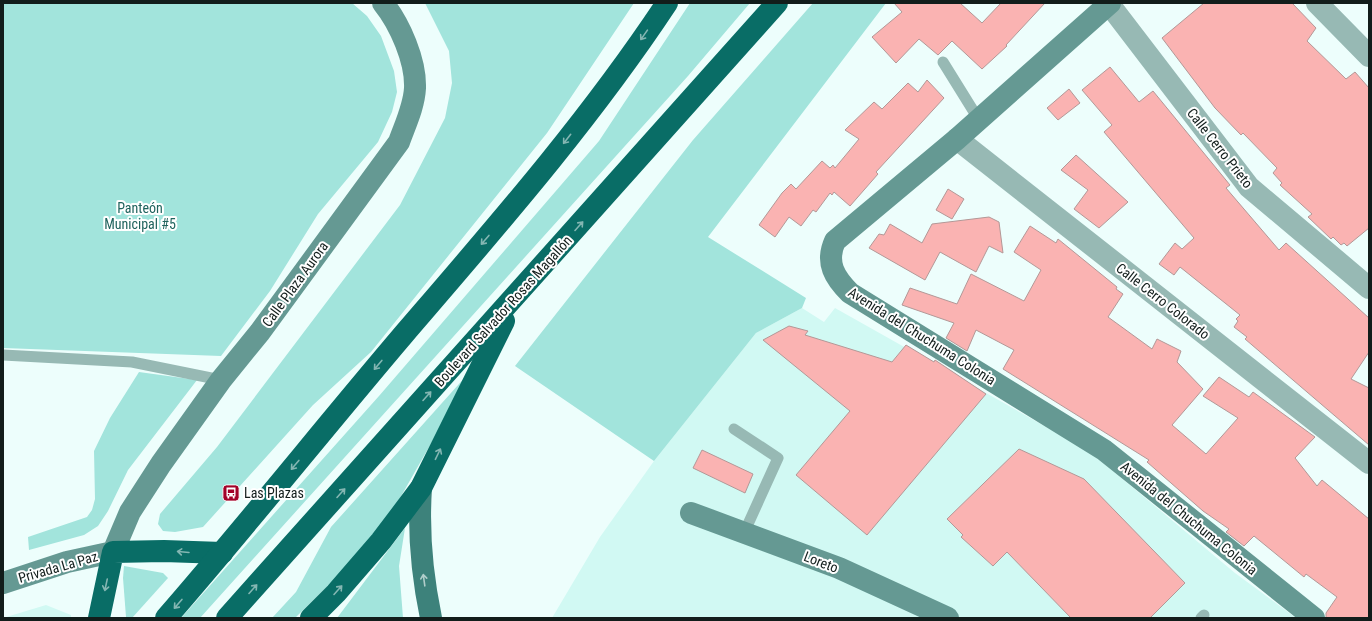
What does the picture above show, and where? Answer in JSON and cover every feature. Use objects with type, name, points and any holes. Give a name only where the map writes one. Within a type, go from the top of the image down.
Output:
[{"type":"highway","points":[[166,618],[222,553],[403,335],[522,198],[615,78],[667,3]]},
{"type":"highway","name":"Boulevard Salvador Rosas Magallón","points":[[227,618],[515,298],[777,3]]},
{"type":"highway","points":[[311,618],[336,593],[381,540],[421,488],[515,298]]},
{"type":"highway","points":[[99,617],[113,552],[164,551],[222,553]]},
{"type":"main road","points":[[421,488],[419,521],[421,555],[432,618]]},
{"type":"street","name":"Calle Plaza Aurora","points":[[113,552],[130,512],[221,380],[260,332],[399,142],[409,115],[415,88],[411,59],[403,36],[394,17],[383,3]]},
{"type":"street","name":"Avenida del Chuchuma Colonia","points":[[1110,3],[979,120],[835,241],[831,249],[830,260],[832,271],[840,283],[850,293],[1104,450],[1314,618]]},
{"type":"street","name":"Calle Cerro Prieto","points":[[1110,3],[1249,187],[1369,288]]},
{"type":"street","points":[[1316,3],[1369,56]]},
{"type":"street","name":"Calle Cerro Colorado","points":[[957,139],[1369,463]]},
{"type":"street","name":"Loreto","points":[[691,513],[839,568],[948,618]]},
{"type":"street","name":"Privada La Paz","points":[[3,584],[68,562],[113,552]]},
{"type":"lane","points":[[943,62],[979,120]]},
{"type":"lane","points":[[3,355],[132,362],[163,370],[221,380]]},
{"type":"lane","points":[[734,429],[778,458],[744,533]]},
{"type":"shaded area","points":[[802,308],[824,322],[835,308],[1089,451],[1235,573],[1296,618],[552,618],[600,537],[654,461],[756,333]]},
{"type":"shaded area","points":[[46,605],[71,615],[71,618],[3,618]]},
{"type":"green space","name":"Panteón Municipal #5","points":[[3,3],[352,3],[367,16],[381,36],[394,71],[397,92],[392,112],[378,142],[318,214],[270,291],[221,356],[3,348]]},
{"type":"green space","points":[[425,3],[634,3],[547,133],[371,352],[313,405],[203,527],[175,532],[163,531],[158,524],[160,514],[217,447],[400,205],[445,118],[452,83],[449,51]]},
{"type":"green space","points":[[690,3],[750,3],[688,76],[200,618],[181,618],[379,396],[599,141]]},
{"type":"green space","points":[[813,3],[886,3],[708,237],[806,298],[802,308],[756,333],[654,461],[515,366],[693,140]]},
{"type":"green space","points":[[510,327],[458,396],[400,498],[364,550],[295,618],[272,618],[296,592],[331,527]]},
{"type":"green space","points":[[139,372],[197,380],[128,470],[108,511],[98,526],[84,535],[29,550],[28,537],[87,517],[92,510],[95,499],[94,451],[110,418]]},
{"type":"green space","points":[[405,528],[399,566],[403,618],[337,618]]},
{"type":"green space","points":[[124,566],[163,573],[168,578],[132,618],[126,617],[123,578]]},
{"type":"building","points":[[894,3],[960,3],[982,23],[1001,3],[1045,3],[1006,45],[1007,46],[982,69],[952,41],[938,55],[919,39],[896,63],[872,37],[902,12]]},
{"type":"building","points":[[1204,3],[1292,3],[1316,28],[1307,41],[1346,79],[1355,72],[1369,88],[1369,228],[1347,246],[1344,243],[1341,245],[1333,237],[1331,239],[1308,217],[1312,214],[1280,185],[1282,183],[1273,173],[1277,168],[1243,133],[1241,135],[1215,108],[1162,38]]},
{"type":"building","points":[[1110,67],[1139,102],[1153,91],[1230,185],[1226,188],[1279,250],[1286,243],[1369,318],[1369,352],[1351,379],[1369,388],[1369,445],[1245,339],[1247,337],[1234,327],[1238,321],[1236,319],[1240,315],[1180,267],[1174,275],[1159,264],[1175,243],[1182,249],[1194,238],[1104,132],[1112,125],[1082,90]]},
{"type":"building","points":[[927,80],[944,98],[876,172],[878,174],[850,206],[834,192],[832,195],[830,193],[816,212],[813,210],[801,226],[789,217],[775,237],[759,225],[782,193],[791,184],[796,189],[822,161],[830,168],[833,165],[835,168],[859,139],[845,130],[874,102],[882,109],[908,83],[918,92]]},
{"type":"building","points":[[1069,89],[1080,103],[1058,120],[1047,108]]},
{"type":"building","points":[[1076,155],[1128,202],[1099,228],[1074,209],[1088,190],[1061,170]]},
{"type":"building","points":[[948,189],[964,199],[952,219],[936,210]]},
{"type":"building","points":[[989,217],[999,222],[1003,253],[989,246],[976,272],[940,252],[925,280],[869,248],[879,234],[884,235],[890,224],[922,243],[932,224]]},
{"type":"building","points":[[1030,226],[1056,243],[1058,239],[1117,287],[1116,289],[1123,294],[1108,317],[1152,349],[1157,339],[1181,351],[1177,362],[1203,389],[1172,425],[1206,454],[1238,418],[1203,396],[1219,377],[1249,397],[1253,392],[1315,437],[1295,458],[1317,486],[1322,480],[1369,519],[1369,618],[1326,618],[1326,613],[1337,597],[1306,574],[1304,577],[1254,536],[1244,546],[1226,532],[1229,529],[1203,511],[1147,462],[1149,460],[1003,369],[1014,350],[976,330],[967,351],[946,338],[954,323],[902,305],[910,288],[957,304],[971,274],[1024,301],[1041,270],[1014,252]]},
{"type":"building","points":[[789,326],[808,331],[805,335],[892,362],[906,345],[934,362],[935,360],[986,394],[867,535],[796,475],[850,411],[763,340]]},
{"type":"building","points":[[1019,449],[1084,479],[1185,583],[1150,618],[1071,618],[1007,552],[993,566],[961,537],[963,535],[947,519]]},
{"type":"building","points":[[702,450],[753,474],[745,493],[693,468]]},
{"type":"place","name":"Las Plazas","points":[[231,493]]}]
